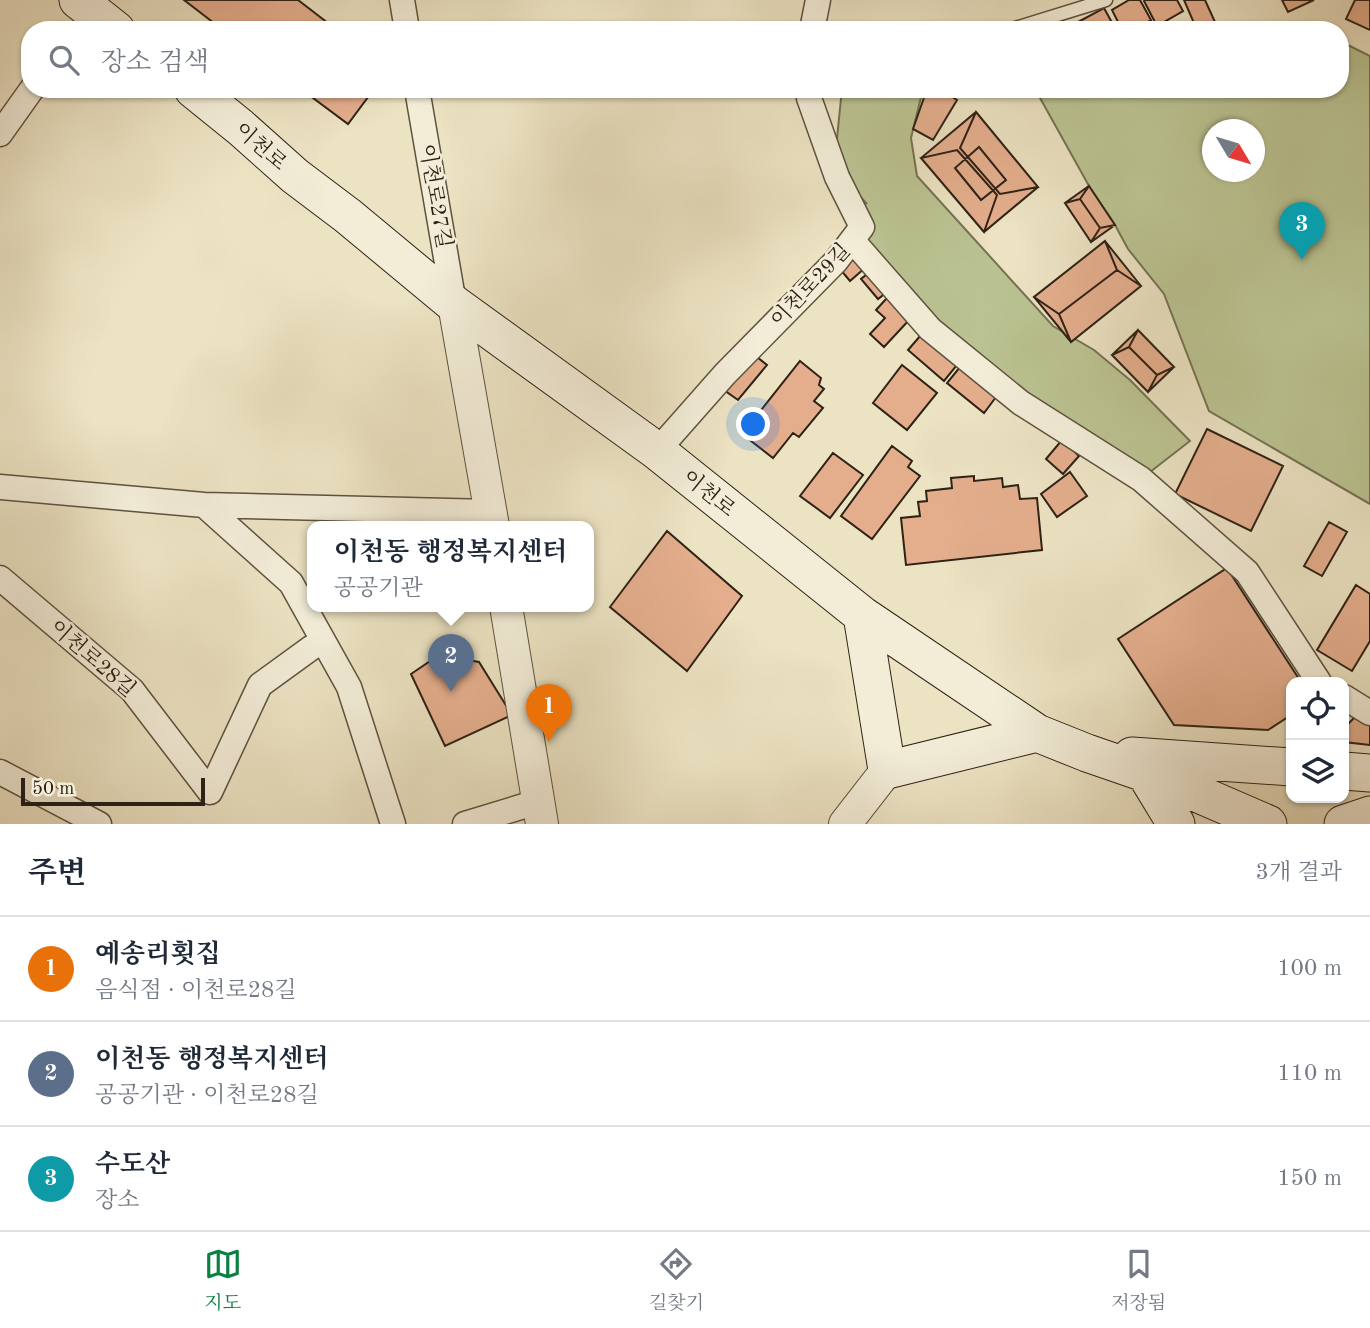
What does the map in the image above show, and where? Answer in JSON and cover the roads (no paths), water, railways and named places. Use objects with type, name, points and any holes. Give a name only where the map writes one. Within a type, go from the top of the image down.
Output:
[{"type":"main road","name":"이천로","points":[[204,98],[295,176],[454,304],[657,451],[862,615],[1037,733],[1171,782],[1268,824]]},
{"type":"main road","points":[[862,615],[887,769],[1037,733]]},
{"type":"main road","points":[[1087,753],[1286,767]]},
{"type":"main road","points":[[1349,771],[1370,773]]},
{"type":"main road","points":[[1145,773],[1176,824]]},
{"type":"main road","points":[[1343,824],[1370,815]]},
{"type":"street","points":[[402,0],[406,21]]},
{"type":"street","points":[[814,21],[818,0]]},
{"type":"street","points":[[0,134],[26,98]]},
{"type":"street","name":"이천로27길","points":[[419,98],[454,304]]},
{"type":"street","name":"이천로29길","points":[[657,451],[725,374],[836,261],[862,227],[837,177],[809,98]]},
{"type":"street","points":[[852,240],[930,329],[1021,403],[1141,479],[1247,572],[1316,677]]},
{"type":"street","points":[[0,487],[204,505],[491,519],[454,304]]},
{"type":"street","points":[[204,505],[291,583],[349,688],[393,824]]},
{"type":"street","name":"이천로28길","points":[[0,579],[132,690],[210,792],[260,685],[323,641]]},
{"type":"street","points":[[465,824],[539,813],[507,612]]},
{"type":"street","points":[[1349,700],[1370,713]]},
{"type":"street","points":[[845,824],[887,769]]},
{"type":"street","points":[[0,772],[99,824]]},
{"type":"lane","points":[[1038,21],[1106,0]]},
{"type":"place","name":"수도산","points":[[1302,260]]},
{"type":"place","name":"이천동 행정복지센터","points":[[451,692]]},
{"type":"place","name":"예송리횟집","points":[[549,742]]}]
